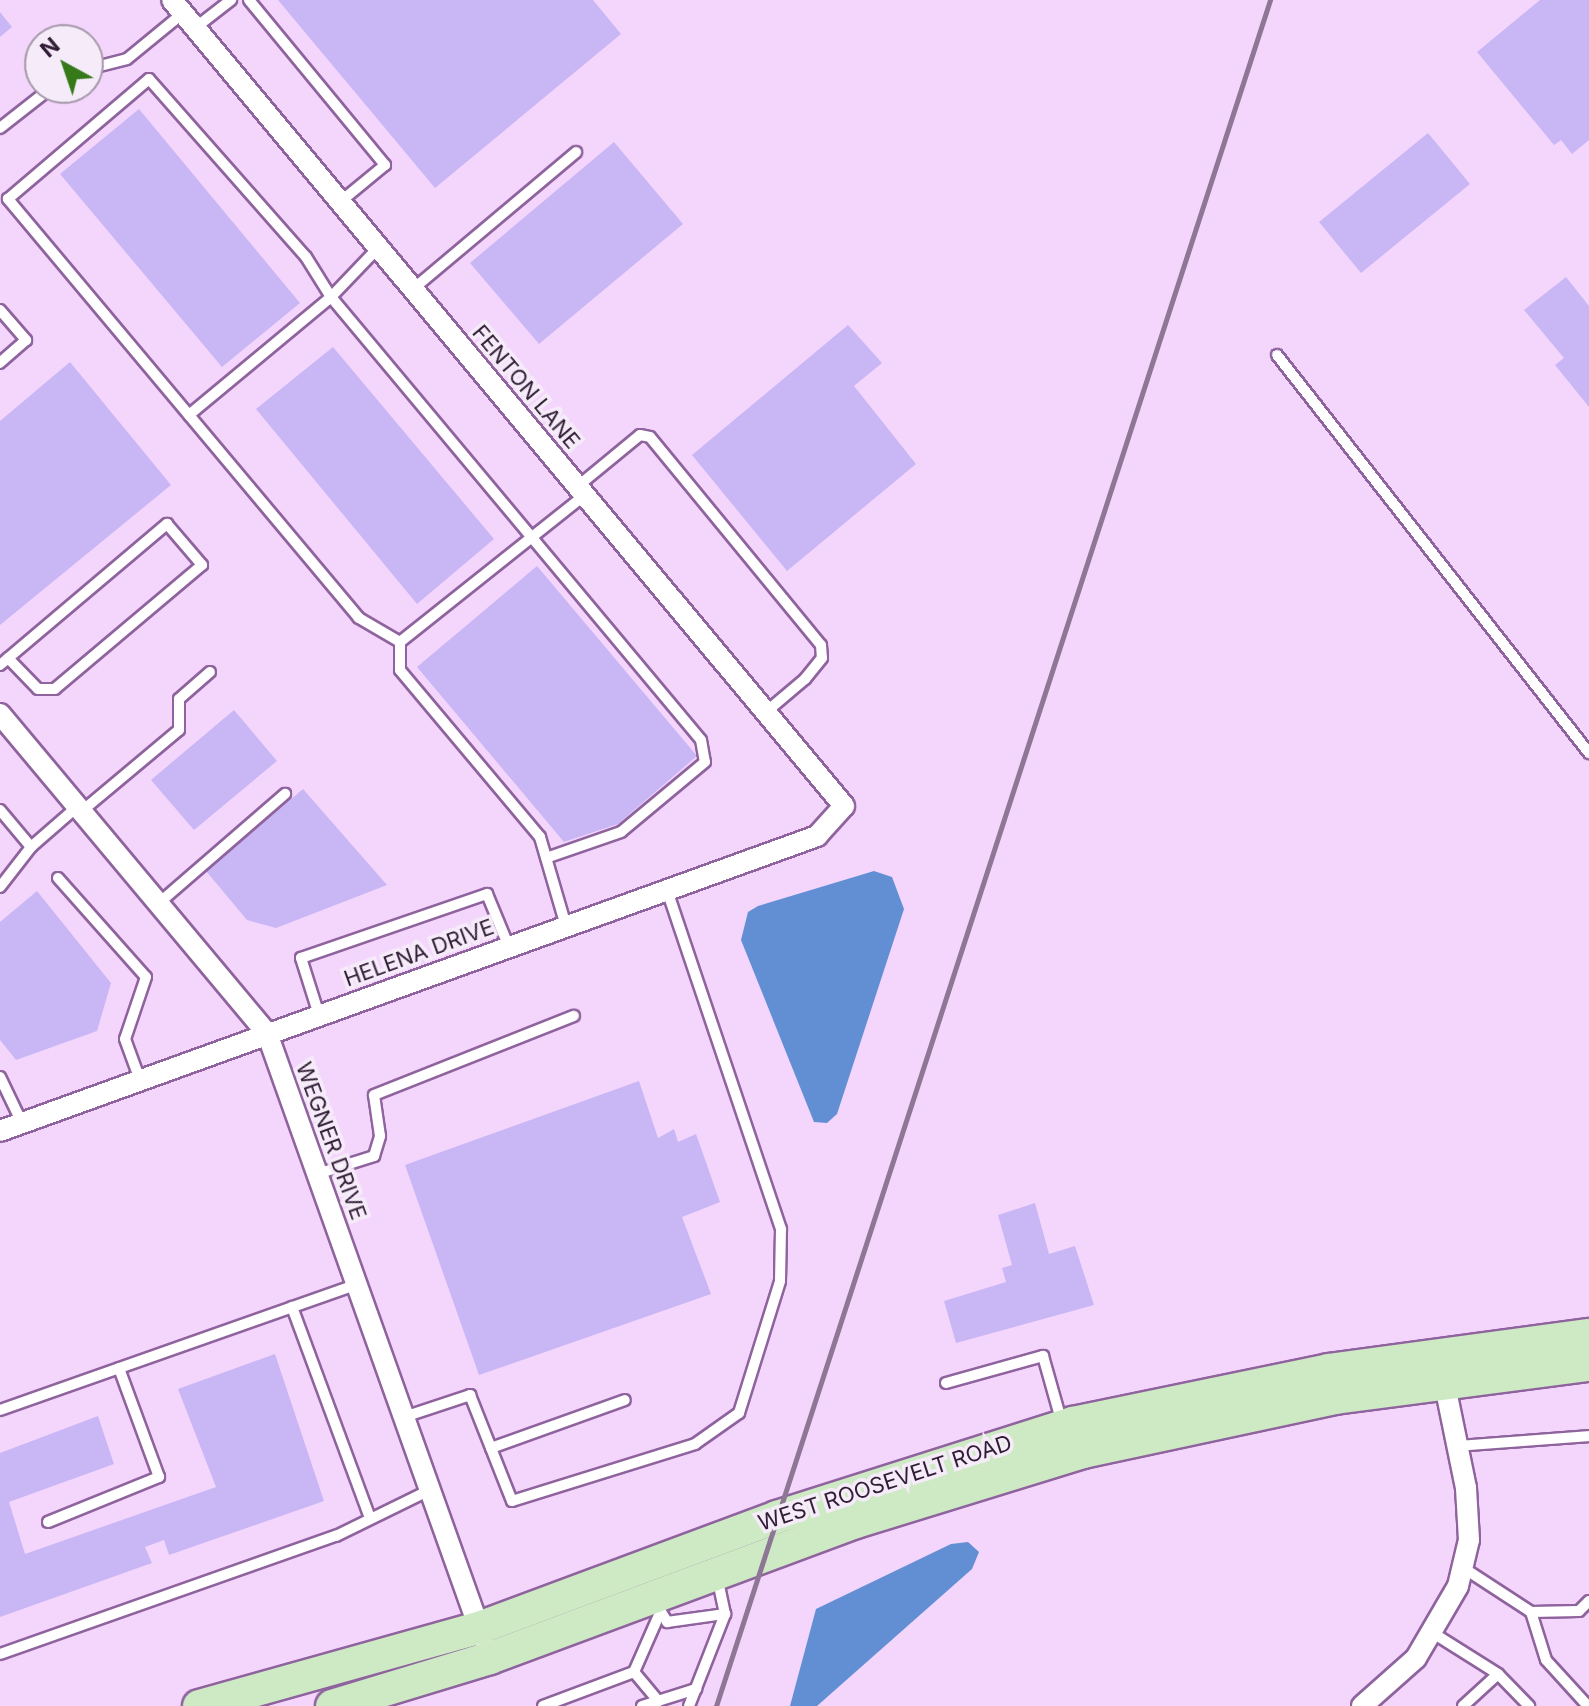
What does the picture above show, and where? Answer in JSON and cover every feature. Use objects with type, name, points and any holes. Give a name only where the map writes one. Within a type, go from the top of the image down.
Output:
[{"type":"main road","name":"WEST ROOSEVELT ROAD","points":[[199,1706],[656,1608],[717,1575],[952,1490],[1083,1452],[1589,1335]]},
{"type":"main road","name":"WEST ROOSEVELT ROAD","points":[[332,1706],[821,1502],[1063,1426],[1229,1387],[1441,1367],[1589,1365]]},
{"type":"street","name":"FENTON LANE","points":[[183,14],[844,806]]},
{"type":"street","name":"WEGNER DRIVE","points":[[3,722],[267,1033],[485,1643]]},
{"type":"street","name":"HELENA DRIVE","points":[[0,1131],[817,836],[844,806]]},
{"type":"street","points":[[1362,1706],[1416,1658],[1433,1633],[1462,1567],[1469,1540],[1457,1446],[1441,1367]]},
{"type":"lane","points":[[104,65],[127,59],[183,14],[231,0]]},
{"type":"lane","points":[[249,0],[385,165],[340,202]]},
{"type":"lane","points":[[400,642],[359,618],[8,199],[149,79],[306,257],[331,297],[701,740],[705,762],[621,832],[546,858]]},
{"type":"lane","points":[[0,128],[31,104]]},
{"type":"lane","points":[[413,289],[576,152]]},
{"type":"lane","points":[[189,415],[331,297],[378,248]]},
{"type":"lane","points":[[0,310],[26,340],[0,363]]},
{"type":"lane","points":[[1277,355],[1589,753]]},
{"type":"lane","points":[[400,642],[532,537],[640,435],[660,449],[821,645],[822,658],[805,679],[766,712]]},
{"type":"lane","points":[[167,524],[202,565],[55,689],[38,689],[4,662],[167,524]]},
{"type":"lane","points":[[400,642],[400,670],[540,837],[566,926]]},
{"type":"lane","points":[[0,887],[31,847],[179,730],[179,699],[210,672]]},
{"type":"lane","points":[[159,903],[285,794]]},
{"type":"lane","points":[[0,810],[31,847]]},
{"type":"lane","points":[[58,878],[146,977],[125,1039],[140,1080]]},
{"type":"lane","points":[[404,1417],[470,1395],[512,1501],[695,1444],[739,1413],[780,1281],[781,1229],[667,890]]},
{"type":"lane","points":[[319,1015],[301,958],[487,894],[509,947]]},
{"type":"lane","points":[[317,1174],[374,1156],[380,1136],[374,1095],[574,1016]]},
{"type":"lane","points":[[0,1077],[22,1123]]},
{"type":"lane","points":[[0,1410],[357,1284]]},
{"type":"lane","points":[[292,1307],[369,1515]]},
{"type":"lane","points":[[946,1383],[1043,1356],[1063,1426]]},
{"type":"lane","points":[[48,1522],[159,1477],[119,1368]]},
{"type":"lane","points":[[491,1448],[625,1400]]},
{"type":"lane","points":[[1457,1446],[1589,1436]]},
{"type":"lane","points":[[0,1654],[336,1536],[369,1515],[430,1490]]},
{"type":"lane","points":[[1462,1567],[1531,1612],[1579,1611],[1589,1601]]},
{"type":"lane","points":[[689,1706],[725,1614],[717,1575]]},
{"type":"lane","points":[[634,1672],[656,1608],[687,1624],[725,1614]]},
{"type":"lane","points":[[1531,1612],[1546,1660],[1588,1706]]},
{"type":"lane","points":[[1433,1633],[1498,1674],[1529,1706]]},
{"type":"lane","points":[[634,1672],[658,1701]]},
{"type":"lane","points":[[543,1706],[634,1672]]},
{"type":"lane","points":[[1463,1706],[1498,1674]]},
{"type":"lane","points":[[642,1706],[696,1689]]},
{"type":"water","points":[[874,871],[892,877],[904,909],[837,1114],[827,1123],[814,1122],[741,940],[748,912],[758,906]]},
{"type":"water","points":[[968,1542],[979,1552],[972,1569],[817,1706],[790,1706],[816,1609],[951,1544]]},
{"type":"building","points":[[278,0],[593,0],[621,34],[435,188]]},
{"type":"building","points":[[1540,0],[1589,0],[1589,140],[1572,154],[1561,140],[1554,145],[1477,52]]},
{"type":"building","points":[[0,12],[12,27],[0,37]]},
{"type":"building","points":[[139,109],[300,303],[222,367],[60,174]]},
{"type":"building","points":[[1428,133],[1470,184],[1361,273],[1319,222]]},
{"type":"building","points":[[614,142],[683,224],[539,344],[470,263]]},
{"type":"building","points":[[1566,277],[1589,306],[1589,407],[1555,365],[1564,358],[1524,310]]},
{"type":"building","points":[[848,325],[882,363],[854,386],[916,464],[787,571],[692,455]]},
{"type":"building","points":[[333,347],[494,539],[417,604],[256,409]]},
{"type":"building","points":[[70,362],[171,485],[0,625],[0,421]]},
{"type":"building","points":[[537,566],[697,756],[618,824],[564,842],[417,667]]},
{"type":"building","points":[[234,710],[277,761],[194,830],[151,780]]},
{"type":"building","points":[[303,789],[387,885],[276,928],[247,920],[206,871]]},
{"type":"building","points":[[37,891],[111,983],[97,1031],[16,1060],[0,1040],[0,922]]},
{"type":"building","points":[[639,1081],[658,1138],[674,1129],[678,1142],[696,1134],[720,1202],[682,1217],[711,1294],[479,1375],[405,1165]]},
{"type":"building","points":[[1035,1203],[1049,1254],[1075,1246],[1094,1305],[956,1343],[944,1301],[1006,1282],[1002,1268],[1012,1265],[998,1215]]},
{"type":"building","points":[[275,1354],[324,1501],[169,1555],[164,1540],[145,1547],[152,1563],[0,1617],[0,1453],[98,1416],[114,1464],[9,1502],[25,1554],[216,1487],[178,1389]]},
{"type":"railway","points":[[716,1706],[1270,0]]}]
